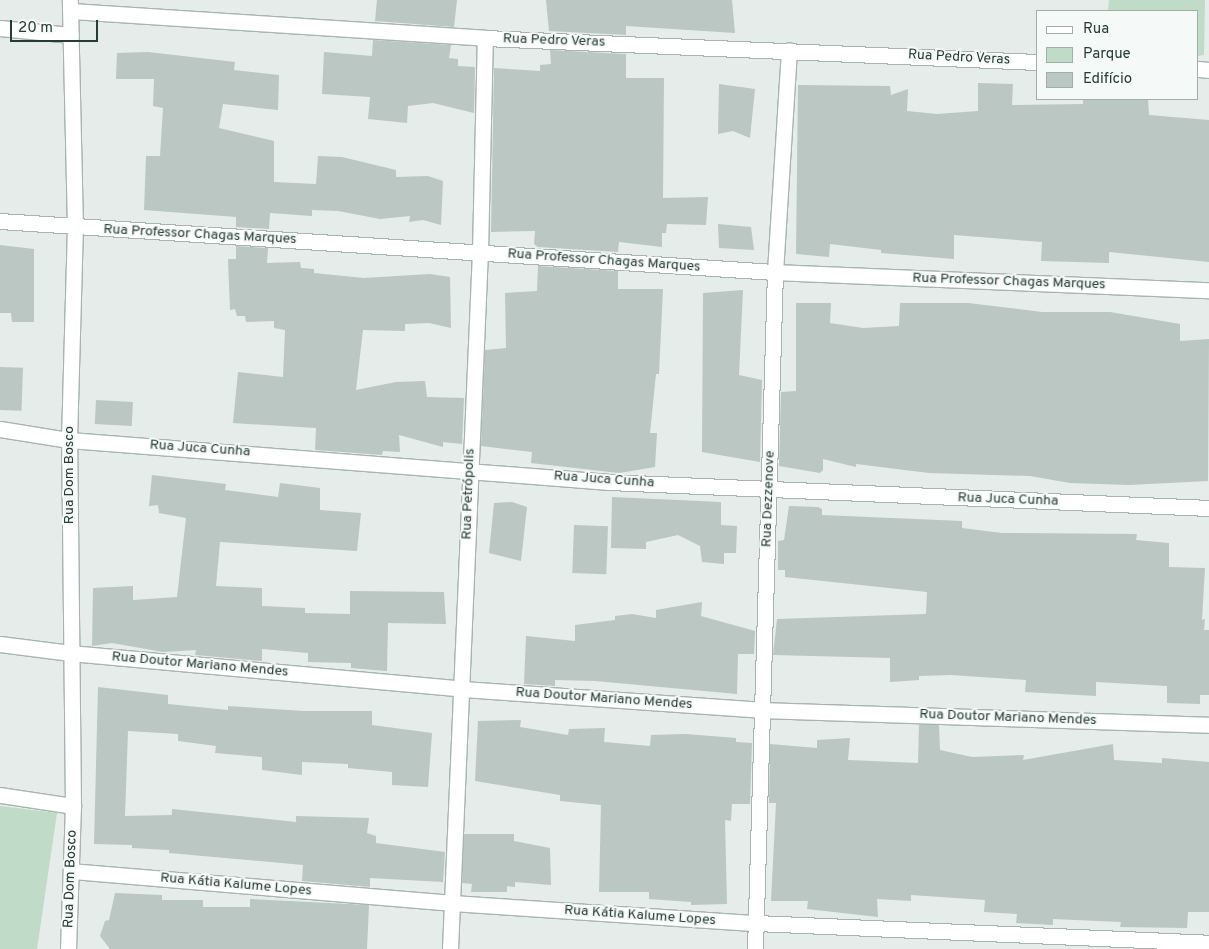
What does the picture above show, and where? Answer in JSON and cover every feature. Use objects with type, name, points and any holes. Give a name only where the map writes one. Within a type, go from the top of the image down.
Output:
[{"type":"street","name":"Rua Dom Bosco","points":[[68,949],[73,806],[69,440],[75,228],[70,5]]},
{"type":"street","name":"Rua Pedro Veras","points":[[70,5],[485,38],[1036,62]]},
{"type":"street","points":[[0,28],[72,35]]},
{"type":"street","name":"Rua Petrópolis","points":[[450,949],[463,689],[469,469],[480,252],[485,38]]},
{"type":"street","name":"Rua Dezzenove","points":[[755,949],[760,710],[770,490],[776,272],[789,50]]},
{"type":"street","name":"Rua Professor Chagas Marques","points":[[0,221],[75,228],[776,272],[1209,290]]},
{"type":"street","name":"Rua Juca Cunha","points":[[0,429],[69,440],[469,469],[609,482],[1209,508]]},
{"type":"street","name":"Rua Doutor Mariano Mendes","points":[[0,644],[70,653],[463,689],[760,710],[1209,725]]},
{"type":"street","points":[[0,795],[73,806]]},
{"type":"street","name":"Rua Kátia Kalume Lopes","points":[[72,871],[452,903],[756,923],[1209,943]]},
{"type":"green space","points":[[1109,0],[1205,0],[1204,55],[1199,56],[1199,10],[1108,10]]},
{"type":"green space","points":[[0,806],[57,813],[37,949],[0,949]]},
{"type":"building","points":[[377,0],[457,0],[454,27],[375,21]]},
{"type":"building","points":[[546,0],[732,0],[735,33],[626,26],[626,35],[549,31]]},
{"type":"building","points":[[373,40],[451,45],[449,58],[458,59],[458,66],[475,67],[474,113],[433,103],[408,106],[407,123],[368,119],[370,97],[322,94],[324,52],[372,56]]},
{"type":"building","points":[[550,50],[626,54],[626,78],[664,78],[663,198],[708,197],[706,225],[667,224],[666,233],[662,233],[662,247],[619,242],[618,252],[538,247],[534,244],[535,231],[491,232],[494,68],[540,71],[540,65],[551,64]]},
{"type":"building","points":[[148,52],[235,62],[234,70],[279,75],[278,110],[223,104],[219,128],[274,141],[274,182],[316,184],[318,156],[342,157],[396,170],[396,177],[428,176],[443,181],[441,225],[423,220],[409,222],[410,216],[380,219],[338,211],[312,210],[312,216],[270,213],[269,229],[236,227],[236,217],[144,210],[146,156],[160,156],[163,108],[153,106],[154,79],[116,79],[117,53]]},
{"type":"building","points":[[978,83],[1013,84],[1012,105],[1083,104],[1083,100],[1148,100],[1149,115],[1209,120],[1209,262],[1109,252],[1109,263],[1041,261],[1042,242],[954,235],[954,259],[881,253],[881,250],[830,244],[829,257],[796,254],[798,85],[890,86],[891,95],[908,89],[907,111],[937,114],[978,111]]},
{"type":"building","points":[[719,84],[755,89],[750,138],[733,131],[718,134]]},
{"type":"building","points":[[718,224],[751,227],[754,250],[719,248]]},
{"type":"building","points":[[0,245],[34,249],[34,322],[12,322],[11,313],[0,313]]},
{"type":"building","points":[[236,246],[268,248],[267,263],[300,262],[301,268],[314,269],[314,273],[364,278],[430,274],[450,277],[451,328],[429,323],[405,324],[405,331],[363,330],[356,390],[396,382],[425,381],[427,397],[464,398],[462,444],[443,442],[443,447],[399,435],[400,452],[383,451],[382,455],[315,450],[316,428],[233,423],[238,372],[283,377],[285,330],[274,328],[274,321],[246,322],[245,316],[237,316],[235,309],[230,310],[228,259],[236,259]]},
{"type":"building","points":[[538,266],[618,271],[618,289],[663,289],[659,374],[656,374],[650,433],[657,433],[655,467],[619,473],[531,463],[532,452],[481,446],[485,350],[506,348],[505,293],[537,291]]},
{"type":"building","points":[[743,290],[739,375],[762,380],[760,462],[702,452],[703,293]]},
{"type":"building","points":[[796,303],[831,303],[830,323],[863,328],[899,326],[900,303],[968,303],[1042,312],[1110,312],[1180,324],[1180,341],[1209,339],[1208,481],[1129,485],[1070,483],[1030,476],[929,473],[856,464],[856,467],[823,459],[823,470],[820,473],[779,466],[781,392],[796,391]]},
{"type":"building","points":[[0,367],[23,368],[21,411],[0,410]]},
{"type":"building","points":[[96,400],[133,402],[132,426],[95,424]]},
{"type":"building","points":[[152,475],[226,484],[225,490],[278,497],[280,483],[320,488],[320,510],[361,513],[357,551],[220,542],[216,586],[262,588],[262,606],[305,608],[305,613],[350,614],[350,591],[444,592],[446,624],[388,623],[387,671],[351,668],[351,663],[308,662],[308,653],[262,649],[262,661],[195,655],[196,650],[163,652],[112,643],[92,646],[93,588],[133,586],[133,600],[177,597],[186,518],[159,513],[158,505],[149,506]]},
{"type":"building","points":[[612,497],[721,502],[721,525],[737,526],[736,553],[724,553],[724,564],[702,562],[700,546],[678,535],[646,542],[646,549],[611,548]]},
{"type":"building","points":[[512,502],[527,507],[521,561],[489,553],[494,503]]},
{"type":"building","points":[[789,506],[818,507],[822,509],[822,515],[962,521],[962,528],[1002,533],[1137,534],[1136,540],[1169,543],[1169,567],[1205,568],[1202,620],[1205,619],[1204,630],[1209,630],[1209,695],[1200,695],[1200,704],[1167,703],[1167,686],[1096,682],[1096,696],[1025,692],[1026,680],[951,675],[919,676],[919,680],[890,682],[890,658],[773,655],[777,619],[926,614],[927,592],[785,577],[785,570],[778,570],[778,541],[784,540]]},
{"type":"building","points":[[574,525],[608,526],[606,574],[572,573]]},
{"type":"building","points":[[702,602],[701,616],[755,631],[754,654],[738,654],[737,694],[595,681],[555,680],[555,686],[524,684],[526,636],[575,641],[575,625],[615,620],[615,616],[632,614],[656,618],[656,610]]},
{"type":"building","points":[[98,687],[168,695],[168,704],[228,710],[228,706],[303,711],[372,711],[372,725],[432,733],[428,787],[392,785],[392,772],[348,768],[348,764],[302,762],[302,775],[262,770],[262,757],[215,753],[216,746],[178,741],[178,734],[128,731],[125,816],[172,815],[172,809],[296,822],[296,816],[369,818],[367,833],[376,836],[376,843],[445,852],[443,882],[370,878],[370,887],[302,881],[303,865],[169,853],[169,850],[132,848],[132,845],[94,844]]},
{"type":"building","points":[[521,720],[520,727],[568,735],[569,729],[605,728],[604,742],[650,746],[651,735],[686,734],[736,738],[736,742],[752,743],[750,804],[732,804],[731,821],[725,820],[727,904],[691,905],[691,902],[649,899],[649,892],[599,892],[601,805],[560,801],[560,795],[475,781],[478,721]]},
{"type":"building","points":[[919,725],[939,725],[940,750],[972,757],[1024,755],[1023,760],[1113,744],[1114,760],[1162,763],[1162,758],[1209,762],[1209,912],[1188,912],[1187,928],[1120,927],[1121,922],[1053,919],[1053,925],[1016,923],[1017,914],[984,912],[985,900],[911,895],[911,901],[877,899],[878,917],[807,909],[808,901],[771,901],[776,803],[769,803],[770,744],[817,748],[817,740],[850,738],[848,760],[918,763]]},
{"type":"building","points":[[464,834],[514,834],[514,841],[550,848],[551,885],[515,882],[515,887],[507,886],[507,892],[471,892],[472,884],[462,883]]},
{"type":"building","points":[[115,893],[162,895],[162,900],[203,900],[203,907],[250,907],[250,899],[369,905],[367,949],[110,949],[100,936],[105,921],[109,920]]}]
